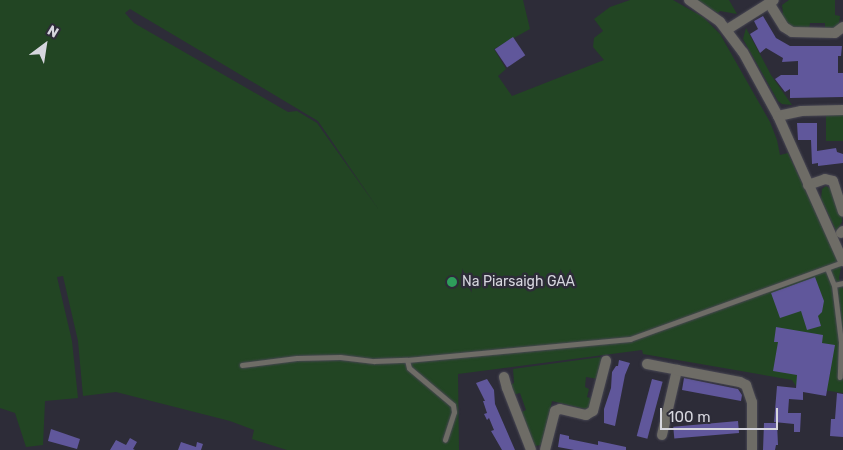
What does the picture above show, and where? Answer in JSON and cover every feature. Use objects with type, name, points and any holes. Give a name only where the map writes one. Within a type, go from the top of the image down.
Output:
[{"type":"street","points":[[689,0],[728,29],[743,52],[778,116],[843,262]]},
{"type":"street","points":[[728,29],[772,2],[784,27],[792,32],[835,33],[843,27]]},
{"type":"street","points":[[778,116],[801,110],[843,110]]},
{"type":"street","points":[[808,184],[825,179],[833,181],[843,211]]},
{"type":"street","points":[[545,450],[555,411],[560,409],[586,415],[591,414],[595,386],[606,361]]},
{"type":"street","points":[[647,364],[742,382],[746,385],[752,402],[752,450]]},
{"type":"street","points":[[662,435],[672,411],[677,370]]},
{"type":"street","points":[[504,377],[506,388],[531,450]]},
{"type":"lane","points":[[242,365],[297,358],[340,357],[374,361],[407,360],[630,339],[843,262]]},
{"type":"lane","points":[[827,268],[834,285],[841,342],[840,377]]},
{"type":"lane","points":[[834,285],[843,283]]},
{"type":"lane","points":[[407,360],[409,368],[454,405],[454,412],[445,440]]},
{"type":"green space","points":[[0,0],[523,0],[530,29],[494,49],[506,69],[498,76],[512,96],[604,60],[593,47],[594,38],[603,31],[594,19],[610,7],[630,0],[673,0],[703,17],[720,34],[770,122],[780,155],[788,153],[841,267],[839,278],[843,289],[843,393],[796,386],[792,380],[643,354],[642,350],[458,374],[459,450],[287,450],[252,439],[254,430],[230,421],[116,392],[83,396],[78,341],[63,276],[57,277],[72,341],[78,398],[45,401],[43,445],[26,447],[15,413],[0,408]],"holes":[[[130,9],[318,121],[379,210],[317,123],[297,111],[288,112],[134,23],[125,13]]]},
{"type":"green space","points":[[696,0],[729,0],[737,14],[720,11],[718,13]]},
{"type":"green space","points":[[789,0],[835,0],[835,15],[840,16],[839,24],[836,28],[825,29],[825,23],[810,23],[809,29],[790,28],[780,14],[783,13],[782,5]]},
{"type":"green space","points":[[746,28],[771,75],[792,105],[782,104],[778,101],[743,39]]},
{"type":"green space","points":[[826,114],[843,114],[843,141],[826,141]]},
{"type":"green space","points":[[826,186],[831,189],[842,218],[842,222],[837,230],[841,241],[821,199],[822,189]]},
{"type":"green space","points":[[601,357],[598,379],[586,377],[585,387],[589,389],[587,397],[593,399],[592,406],[585,409],[552,401],[543,441],[541,445],[535,446],[520,413],[526,410],[520,393],[513,395],[509,385],[514,383],[513,369]]},
{"type":"building","points":[[763,16],[776,38],[790,46],[842,46],[841,56],[838,56],[838,73],[843,73],[843,97],[790,98],[790,89],[785,92],[775,79],[781,75],[798,75],[798,61],[782,62],[783,58],[766,48],[760,53],[750,34],[758,29],[754,21]]},
{"type":"building","points":[[513,37],[525,55],[507,68],[495,49]]},
{"type":"building","points":[[797,123],[817,123],[817,151],[836,148],[837,152],[843,154],[843,163],[818,166],[818,163],[812,164],[811,140],[798,140]]},
{"type":"building","points":[[815,277],[824,301],[822,312],[818,316],[821,326],[807,330],[801,311],[780,318],[771,293]]},
{"type":"building","points":[[776,327],[823,335],[822,343],[835,345],[826,396],[803,392],[803,400],[789,399],[788,413],[801,413],[800,432],[794,432],[794,424],[774,422],[777,386],[796,388],[797,375],[773,371],[778,342],[774,342]]},
{"type":"building","points":[[619,360],[630,363],[625,375],[615,426],[604,423],[604,409],[611,388],[612,372],[618,366]]},
{"type":"building","points":[[684,378],[738,389],[742,395],[741,401],[682,390]]},
{"type":"building","points":[[487,379],[494,390],[495,404],[515,450],[502,450],[491,431],[494,430],[489,418],[487,420],[484,414],[487,413],[483,401],[485,401],[476,383]]},
{"type":"building","points":[[652,379],[663,382],[647,439],[637,436]]},
{"type":"building","points":[[837,393],[843,394],[843,437],[830,436],[831,419],[835,419]]},
{"type":"building","points":[[738,421],[739,433],[674,439],[673,427]]},
{"type":"building","points":[[764,423],[777,423],[778,445],[776,445],[775,450],[763,450]]},
{"type":"building","points":[[51,429],[80,439],[77,449],[48,441]]},
{"type":"building","points":[[560,434],[569,436],[569,439],[598,445],[598,441],[626,447],[626,450],[574,450],[558,447]]},
{"type":"building","points":[[130,438],[137,442],[133,449],[135,450],[110,450],[116,440],[126,445]]},
{"type":"building","points":[[181,442],[196,447],[197,442],[203,444],[201,450],[178,450]]},
{"type":"place","name":"Na Piarsaigh GAA","points":[[452,282]]}]
